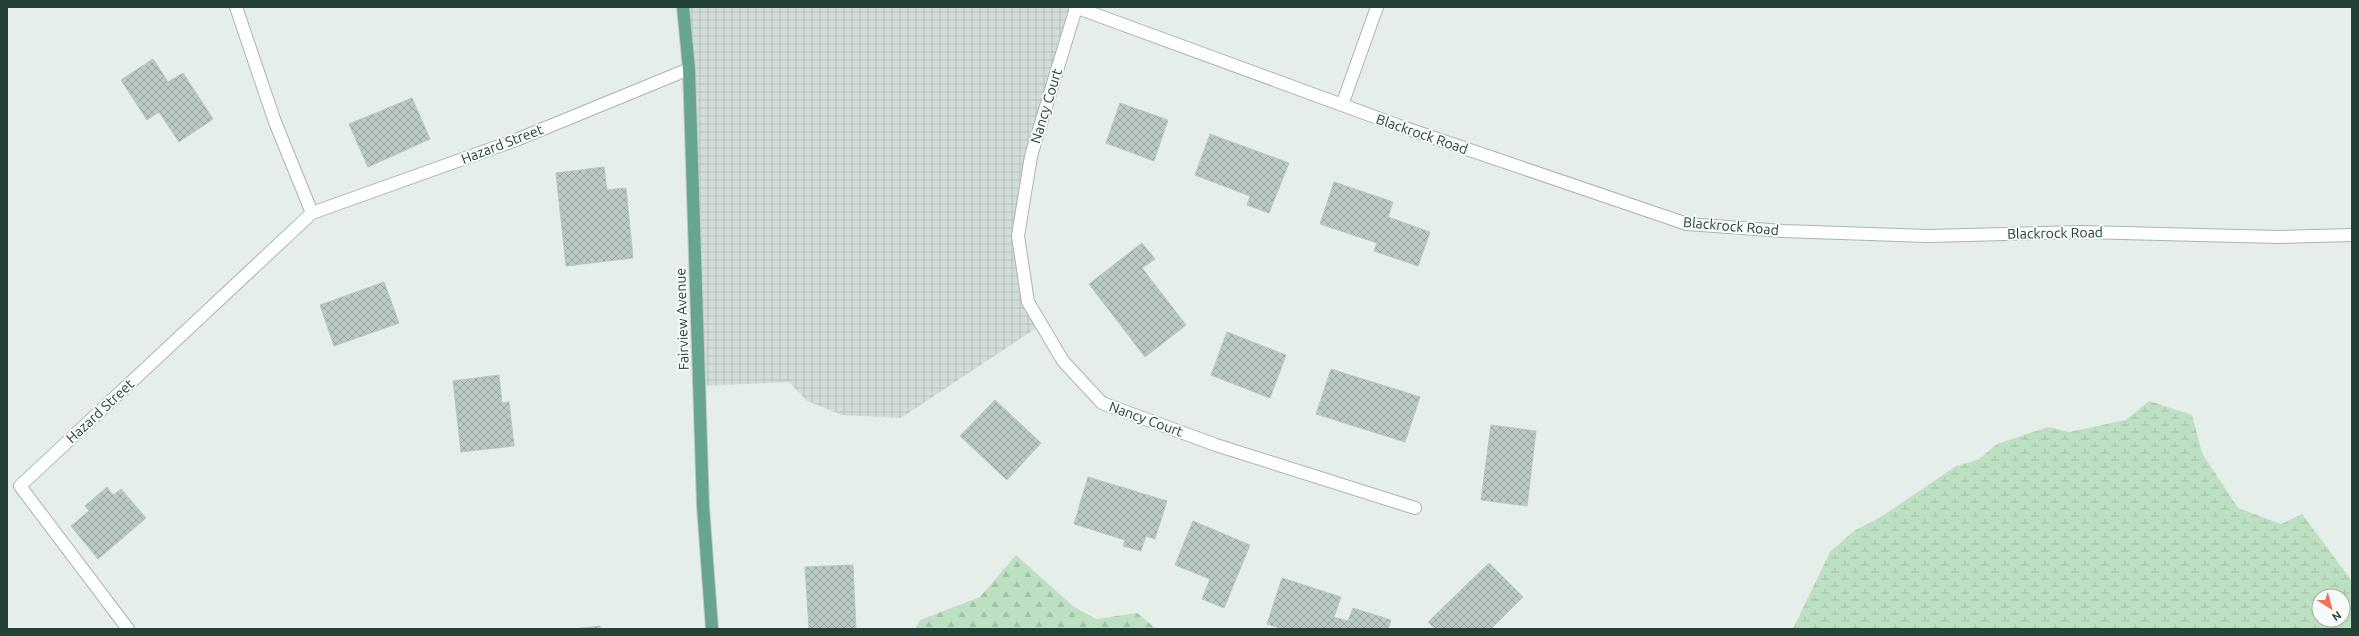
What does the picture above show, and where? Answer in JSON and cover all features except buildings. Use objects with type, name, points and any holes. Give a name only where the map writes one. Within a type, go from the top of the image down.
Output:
[{"type":"main road","name":"Fairview Avenue","points":[[683,7],[689,69],[704,506],[712,629]]},
{"type":"street","points":[[236,7],[275,122],[312,213]]},
{"type":"street","name":"Blackrock Road","points":[[1076,7],[1342,105],[1687,224],[1783,231],[1928,236],[2083,232],[2278,237],[2352,236]]},
{"type":"street","name":"Nancy Court","points":[[1076,7],[1031,156],[1018,236],[1028,302],[1064,361],[1102,403],[1216,445],[1415,508]]},
{"type":"street","points":[[1342,105],[1377,7]]},
{"type":"street","name":"Hazard Street","points":[[128,629],[20,486],[312,213],[516,140],[689,69]]},
{"type":"shaded area","points":[[684,7],[1064,7],[1076,13],[1029,164],[1018,253],[1038,327],[901,418],[842,415],[807,401],[789,382],[701,386]]},
{"type":"green space","points":[[2149,401],[2192,415],[2202,453],[2238,508],[2281,524],[2302,514],[2352,581],[2352,629],[1793,629],[1830,552],[1854,531],[1884,515],[1956,466],[1978,460],[1997,444],[2048,427],[2069,432],[2126,420]]},
{"type":"green space","points":[[1016,555],[1073,606],[1096,619],[1137,613],[1156,629],[915,629],[920,620],[980,597]]}]
